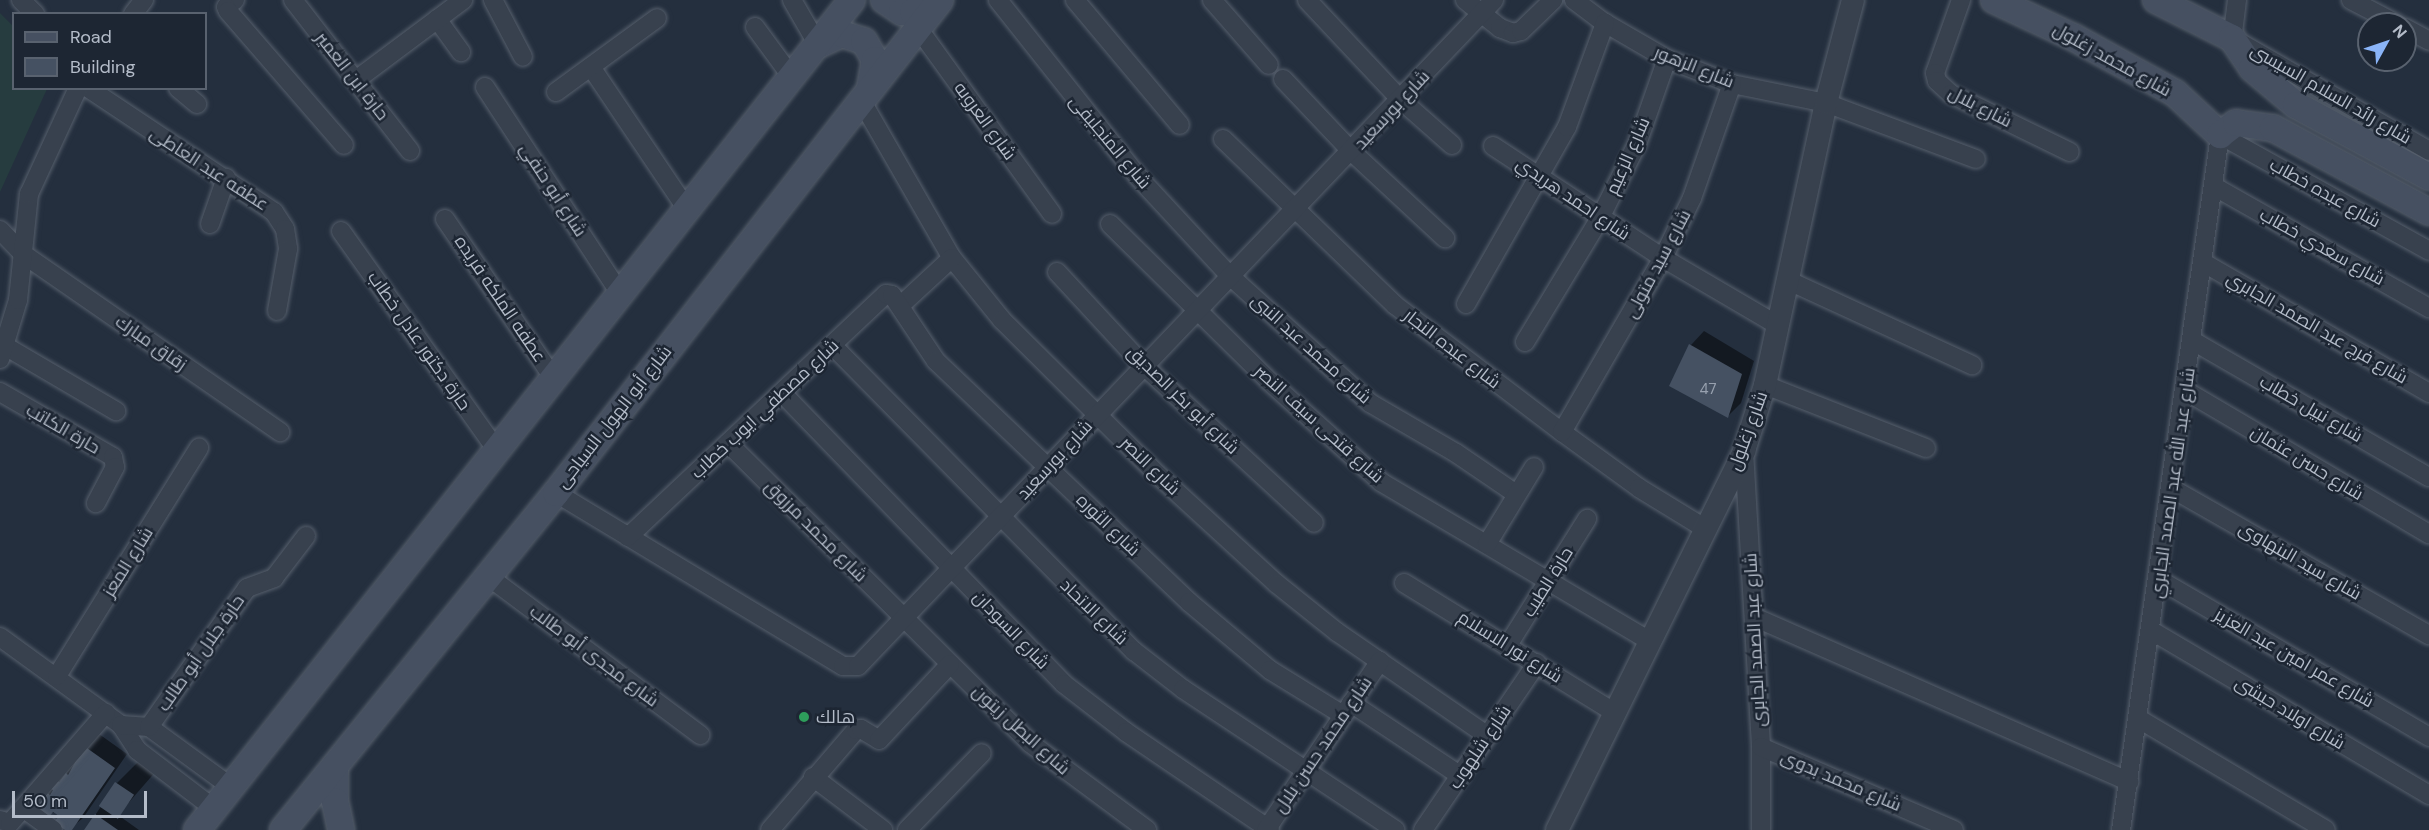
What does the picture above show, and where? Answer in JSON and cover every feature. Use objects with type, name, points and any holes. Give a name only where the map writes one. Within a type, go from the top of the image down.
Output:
[{"type":"main road","points":[[197,830],[498,452],[686,208],[852,0]]},
{"type":"main road","points":[[884,0],[902,12],[913,12],[933,0]]},
{"type":"main road","name":"شارع أبو الهول السياحى","points":[[283,830],[556,493],[940,0]]},
{"type":"main road","name":"شارع محمد زغلول","points":[[1994,0],[2073,37],[2175,93],[2220,135]]},
{"type":"main road","points":[[2156,0],[2232,38],[2252,68],[2280,94],[2429,177]]},
{"type":"main road","points":[[818,45],[842,34],[864,41],[875,60],[865,95]]},
{"type":"main road","points":[[2220,135],[2236,123],[2273,128],[2429,212]]},
{"type":"main road","points":[[335,766],[335,801],[341,830]]},
{"type":"street","points":[[21,0],[33,12]]},
{"type":"street","points":[[135,12],[144,0]]},
{"type":"street","points":[[235,0],[226,7],[228,11],[344,145]]},
{"type":"street","name":"حارة ابن العمير","points":[[293,0],[410,151]]},
{"type":"street","points":[[356,80],[463,0]]},
{"type":"street","points":[[493,0],[523,57]]},
{"type":"street","points":[[792,0],[818,45]]},
{"type":"street","name":"شارع المنجليفى","points":[[998,0],[1139,178],[1230,276]]},
{"type":"street","points":[[1075,0],[1180,125]]},
{"type":"street","points":[[1212,0],[1269,64]]},
{"type":"street","points":[[1307,0],[1401,100],[1452,145]]},
{"type":"street","points":[[1465,0],[1482,14],[1513,33],[1521,31],[1553,0]]},
{"type":"street","name":"شارع بورسعيد","points":[[556,493],[843,666],[863,663],[1197,310],[1352,152],[1494,0]]},
{"type":"street","name":"شارع الزهور","points":[[1574,0],[1605,23],[1667,59],[1732,84],[1826,103],[1977,159]]},
{"type":"street","name":"شارع زغلول","points":[[1557,830],[1744,451],[1765,385],[1826,103],[1853,0]]},
{"type":"street","name":"شارع بلال","points":[[1961,0],[1935,73],[1937,81],[1951,94],[2070,152]]},
{"type":"street","points":[[2232,38],[2237,0]]},
{"type":"street","points":[[2351,0],[2374,12]]},
{"type":"street","points":[[556,92],[657,18]]},
{"type":"street","points":[[437,19],[461,52]]},
{"type":"street","points":[[1466,304],[1568,127],[1605,23]]},
{"type":"street","points":[[755,27],[792,76]]},
{"type":"street","name":"شارع العروبه","points":[[918,28],[1052,214]]},
{"type":"street","name":"شارع رائد السلام السيسى","points":[[2232,38],[2429,151]]},
{"type":"street","name":"شارع الزعيم","points":[[1525,342],[1600,218],[1637,144],[1667,59]]},
{"type":"street","points":[[591,66],[686,208]]},
{"type":"street","points":[[1284,79],[1352,152],[1445,238]]},
{"type":"street","name":"شارع سيد متولى","points":[[1562,432],[1663,258],[1692,198],[1732,84]]},
{"type":"street","name":"شارع أبو حنفي","points":[[485,87],[620,293]]},
{"type":"street","points":[[77,90],[29,194],[18,300],[3,352],[116,411]]},
{"type":"street","name":"عطفه عبد العاطى","points":[[91,90],[267,205],[285,229],[288,249],[277,311]]},
{"type":"street","points":[[180,90],[197,104]]},
{"type":"street","name":"شارع النصر","points":[[865,95],[952,258],[1002,320],[1097,415],[1276,584],[1380,661],[1488,736]]},
{"type":"street","name":"شارع عبد الله عبد الصمد الجابري","points":[[2127,827],[2129,782],[2215,187],[2220,135]]},
{"type":"street","name":"شارع عبده خطاب","points":[[2220,135],[2429,251]]},
{"type":"street","name":"شارع عبده النجار","points":[[1223,139],[1395,305],[1562,432],[1640,488],[1706,528]]},
{"type":"street","name":"شارع احمد هريدي","points":[[1493,146],[1663,258],[1777,325]]},
{"type":"street","points":[[210,224],[226,178]]},
{"type":"street","name":"شارع سعدي خطاب","points":[[2215,187],[2429,308]]},
{"type":"street","name":"عطفه الملكه فريده","points":[[445,219],[554,379]]},
{"type":"street","name":"شارع فتحى سيف النصر","points":[[1110,224],[1360,465],[1398,493],[1650,641]]},
{"type":"street","name":"زقاق مبارك","points":[[0,230],[23,254],[280,432]]},
{"type":"street","name":"حارة دكتور عادل خطاب","points":[[341,231],[498,452]]},
{"type":"street","points":[[901,305],[952,258]]},
{"type":"street","name":"شارع فرج عبد الصمد الجابري","points":[[2204,262],[2429,393]]},
{"type":"street","name":"شارع أبو بكر الصديق","points":[[1057,272],[1144,366],[1314,523]]},
{"type":"street","name":"شارع محمد عبد النبى","points":[[1230,276],[1370,403],[1456,453],[1516,494]]},
{"type":"street","points":[[1787,280],[1972,365]]},
{"type":"street","name":"شارع مصطفي ايوب خطاب","points":[[628,537],[886,294],[892,295],[901,305]]},
{"type":"street","name":"شارع الثوره","points":[[901,305],[936,361],[1227,637],[1270,670],[1347,709],[1461,776]]},
{"type":"street","name":"شارع نبيل خطاب","points":[[2193,341],[2429,477]]},
{"type":"street","name":"شارع الاتحاد","points":[[833,346],[1000,518],[1134,651],[1183,689],[1395,830]]},
{"type":"street","points":[[1765,385],[1926,448]]},
{"type":"street","name":"شارع حسن عثمان","points":[[2186,391],[2429,534]]},
{"type":"street","name":"حارة الكاتب","points":[[0,392],[113,458],[115,467],[96,503]]},
{"type":"street","name":"شارع السودان","points":[[782,393],[1064,684],[1126,732],[1268,829]]},
{"type":"street","name":"شارع محمد مرزوق","points":[[728,444],[904,619]]},
{"type":"street","name":"شارع المعز","points":[[57,676],[199,448]]},
{"type":"street","name":"شارع عبد الصمد الجابرى","points":[[1744,451],[1761,747],[1761,830]]},
{"type":"street","points":[[1487,544],[1534,467]]},
{"type":"street","name":"شارع سيد البنهاوى","points":[[2171,488],[2429,635]]},
{"type":"street","name":"حارة الطيب","points":[[1508,645],[1587,519]]},
{"type":"street","name":"حارة جلال أبو طالب","points":[[149,727],[247,588],[274,578],[306,536]]},
{"type":"street","name":"شارع مجدى أبو طالب","points":[[489,577],[700,735]]},
{"type":"street","name":"شارع عمر امين عبد العزيز","points":[[2158,579],[2429,737]]},
{"type":"street","name":"شارع نور الاسلام","points":[[1404,583],[1508,645],[1614,713]]},
{"type":"street","points":[[1754,617],[2129,782]]},
{"type":"street","name":"شارع البطل زيتون","points":[[904,619],[1030,743],[1147,830]]},
{"type":"street","name":"شارع اولاد حبشى","points":[[2152,631],[2429,795]]},
{"type":"street","points":[[0,637],[57,676],[121,725],[137,750],[213,808]]},
{"type":"street","name":"شارع محمد حسن بلال","points":[[1268,829],[1380,661]]},
{"type":"street","name":"شارع شلهوب","points":[[1423,830],[1537,663]]},
{"type":"street","points":[[770,830],[813,777],[856,730],[861,729],[879,740],[950,664]]},
{"type":"street","points":[[0,820],[9,824],[106,713]]},
{"type":"street","points":[[2139,719],[2326,830]]},
{"type":"street","points":[[121,725],[149,727],[230,786]]},
{"type":"street","name":"شارع محمد بدوى","points":[[1761,747],[1954,830]]},
{"type":"street","points":[[908,830],[982,753]]},
{"type":"street","points":[[813,777],[883,830]]},
{"type":"street","points":[[23,807],[53,830]]},
{"type":"green space","points":[[0,13],[12,25],[12,90],[47,90],[0,192]]},
{"type":"building","points":[[1689,344],[1742,374],[1728,418],[1669,386]]},
{"type":"building","points":[[84,746],[115,768],[72,830],[65,830],[54,822],[59,816],[53,812],[48,818],[33,807],[45,791],[50,795],[53,790],[48,787],[54,778],[59,782],[66,773],[68,775]]},
{"type":"building","points":[[115,782],[134,795],[118,819],[99,806]]},
{"type":"building","points":[[95,814],[118,830],[84,830]]},
{"type":"place","name":"هالك","points":[[804,717]]}]
